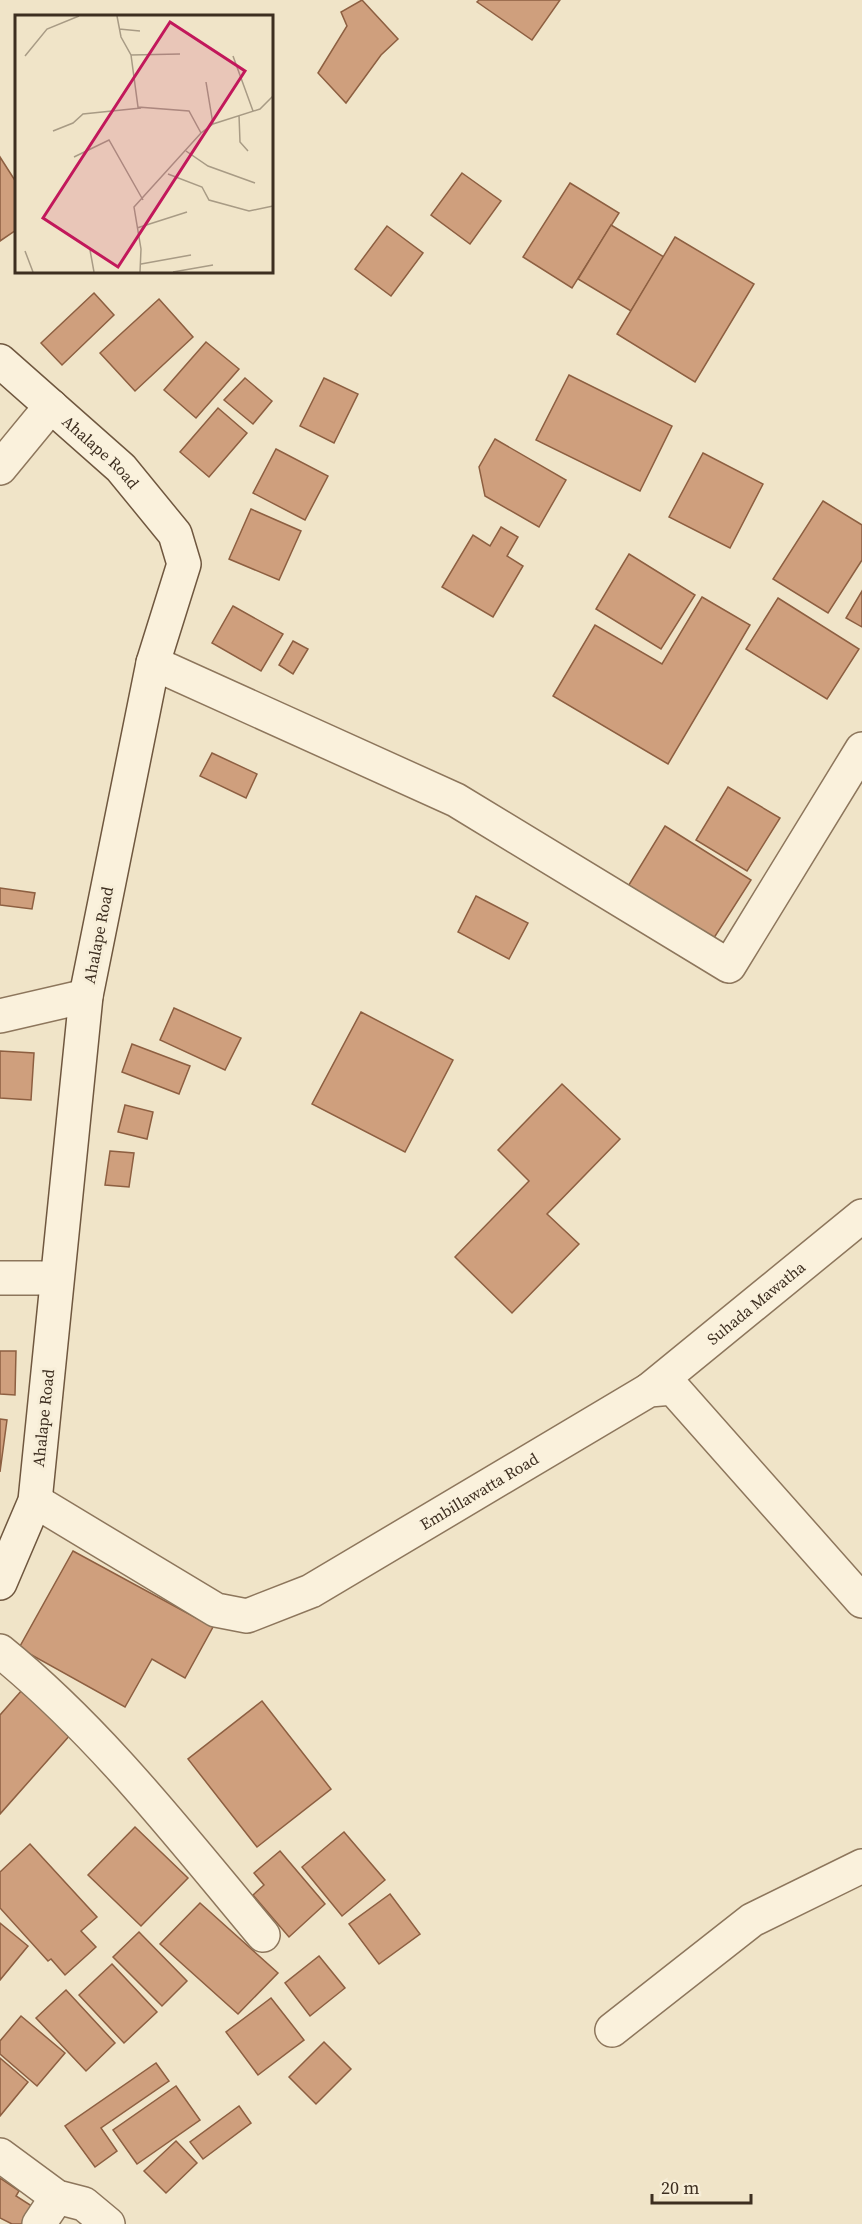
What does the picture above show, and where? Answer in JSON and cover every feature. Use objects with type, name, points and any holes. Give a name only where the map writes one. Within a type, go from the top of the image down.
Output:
[{"type":"street","name":"Ahalape Road","points":[[0,361],[122,468],[175,534],[184,564],[153,663],[86,996],[34,1501],[0,1583]]},
{"type":"street","points":[[0,468],[51,406]]},
{"type":"street","points":[[153,663],[456,800],[729,966],[862,749]]},
{"type":"street","points":[[0,1016],[86,996]]},
{"type":"street","name":"Suhada Mawatha","points":[[649,1390],[862,1216]]},
{"type":"street","points":[[0,1278],[56,1278]]},
{"type":"street","points":[[649,1390],[673,1388],[862,1601]]},
{"type":"street","name":"Embillawatta Road","points":[[34,1501],[216,1610],[247,1616],[311,1591],[649,1390]]},
{"type":"street","points":[[0,1651],[33,1677],[76,1719],[144,1792],[263,1935]]},
{"type":"street","points":[[612,2030],[752,1920],[862,1866]]},
{"type":"street","points":[[0,2155],[57,2197],[84,2204],[108,2224]]},
{"type":"street","points":[[39,2224],[57,2197]]},
{"type":"building","points":[[362,0],[398,39],[381,55],[346,103],[318,73],[347,26],[341,12]]},
{"type":"building","points":[[479,0],[560,0],[532,40],[477,2]]},
{"type":"building","points":[[0,157],[15,180],[15,231],[0,241]]},
{"type":"building","points":[[462,173],[501,201],[470,244],[431,215]]},
{"type":"building","points":[[570,183],[619,213],[572,288],[523,257]]},
{"type":"building","points":[[611,225],[664,257],[631,311],[578,279]]},
{"type":"building","points":[[387,226],[423,253],[391,296],[355,269]]},
{"type":"building","points":[[675,237],[754,284],[695,382],[617,334]]},
{"type":"building","points":[[94,293],[114,315],[62,365],[41,343]]},
{"type":"building","points":[[159,299],[193,337],[135,391],[100,353]]},
{"type":"building","points":[[206,342],[239,369],[196,418],[164,390]]},
{"type":"building","points":[[569,375],[672,426],[640,491],[536,440]]},
{"type":"building","points":[[245,378],[272,401],[253,424],[224,400]]},
{"type":"building","points":[[324,378],[358,394],[334,443],[300,426]]},
{"type":"building","points":[[218,408],[247,433],[209,477],[180,452]]},
{"type":"building","points":[[495,439],[566,480],[539,527],[485,496],[479,467]]},
{"type":"building","points":[[276,449],[328,476],[305,520],[253,493]]},
{"type":"building","points":[[703,453],[763,484],[730,548],[669,517]]},
{"type":"building","points":[[823,501],[862,525],[862,560],[828,613],[773,579]]},
{"type":"building","points":[[251,509],[301,531],[279,580],[229,559]]},
{"type":"building","points":[[501,527],[518,537],[507,556],[523,566],[493,617],[442,587],[473,535],[490,546]]},
{"type":"building","points":[[629,554],[695,595],[661,649],[596,609]]},
{"type":"building","points":[[862,591],[862,627],[846,618]]},
{"type":"building","points":[[702,597],[750,625],[668,764],[553,696],[595,625],[662,664]]},
{"type":"building","points":[[778,598],[859,649],[827,699],[746,649]]},
{"type":"building","points":[[233,606],[283,634],[261,671],[212,643]]},
{"type":"building","points":[[293,641],[308,649],[293,674],[279,665]]},
{"type":"building","points":[[212,753],[257,774],[246,798],[200,776]]},
{"type":"building","points":[[728,787],[780,818],[747,871],[696,840]]},
{"type":"building","points":[[665,826],[751,880],[712,941],[627,888]]},
{"type":"building","points":[[0,888],[35,893],[32,909],[0,905]]},
{"type":"building","points":[[476,896],[528,923],[509,959],[458,932]]},
{"type":"building","points":[[174,1008],[241,1038],[225,1070],[160,1040]]},
{"type":"building","points":[[361,1012],[453,1060],[405,1152],[312,1104]]},
{"type":"building","points":[[132,1044],[190,1066],[179,1094],[122,1072]]},
{"type":"building","points":[[0,1051],[34,1053],[31,1100],[0,1098]]},
{"type":"building","points":[[562,1084],[620,1139],[547,1214],[579,1244],[512,1313],[455,1257],[529,1181],[498,1150]]},
{"type":"building","points":[[125,1105],[153,1112],[147,1139],[118,1132]]},
{"type":"building","points":[[110,1151],[134,1153],[129,1187],[105,1185]]},
{"type":"building","points":[[0,1351],[16,1351],[15,1395],[0,1394]]},
{"type":"building","points":[[0,1419],[7,1420],[0,1472]]},
{"type":"building","points":[[73,1551],[213,1627],[185,1678],[152,1659],[125,1707],[19,1648]]},
{"type":"building","points":[[22,1690],[71,1734],[0,1814],[0,1715]]},
{"type":"building","points":[[262,1701],[331,1789],[257,1847],[188,1759]]},
{"type":"building","points":[[135,1827],[188,1878],[141,1926],[88,1875]]},
{"type":"building","points":[[344,1832],[385,1880],[342,1916],[302,1867]]},
{"type":"building","points":[[30,1844],[97,1917],[81,1931],[96,1947],[65,1975],[51,1959],[48,1961],[0,1908],[0,1872]]},
{"type":"building","points":[[280,1851],[325,1904],[289,1937],[253,1895],[264,1885],[254,1873]]},
{"type":"building","points":[[390,1894],[420,1934],[379,1964],[349,1924]]},
{"type":"building","points":[[200,1903],[278,1973],[238,2014],[160,1944]]},
{"type":"building","points":[[0,1923],[28,1946],[0,1980]]},
{"type":"building","points":[[139,1932],[187,1981],[162,2006],[113,1957]]},
{"type":"building","points":[[319,1956],[345,1988],[310,2016],[285,1983]]},
{"type":"building","points":[[112,1964],[157,2012],[124,2043],[79,1995]]},
{"type":"building","points":[[66,1990],[115,2043],[86,2071],[36,2018]]},
{"type":"building","points":[[271,1998],[304,2040],[258,2075],[226,2032]]},
{"type":"building","points":[[21,2016],[65,2053],[37,2086],[0,2054],[0,2041]]},
{"type":"building","points":[[324,2042],[351,2069],[316,2104],[289,2077]]},
{"type":"building","points":[[0,2058],[28,2082],[0,2116]]},
{"type":"building","points":[[156,2063],[169,2081],[101,2128],[117,2151],[95,2167],[65,2126]]},
{"type":"building","points":[[176,2086],[200,2120],[137,2164],[113,2130]]},
{"type":"building","points":[[239,2106],[251,2123],[203,2159],[190,2142]]},
{"type":"building","points":[[176,2141],[197,2163],[166,2193],[144,2171]]},
{"type":"building","points":[[0,2178],[19,2191],[16,2196],[38,2210],[29,2224],[12,2224],[0,2218]]}]
